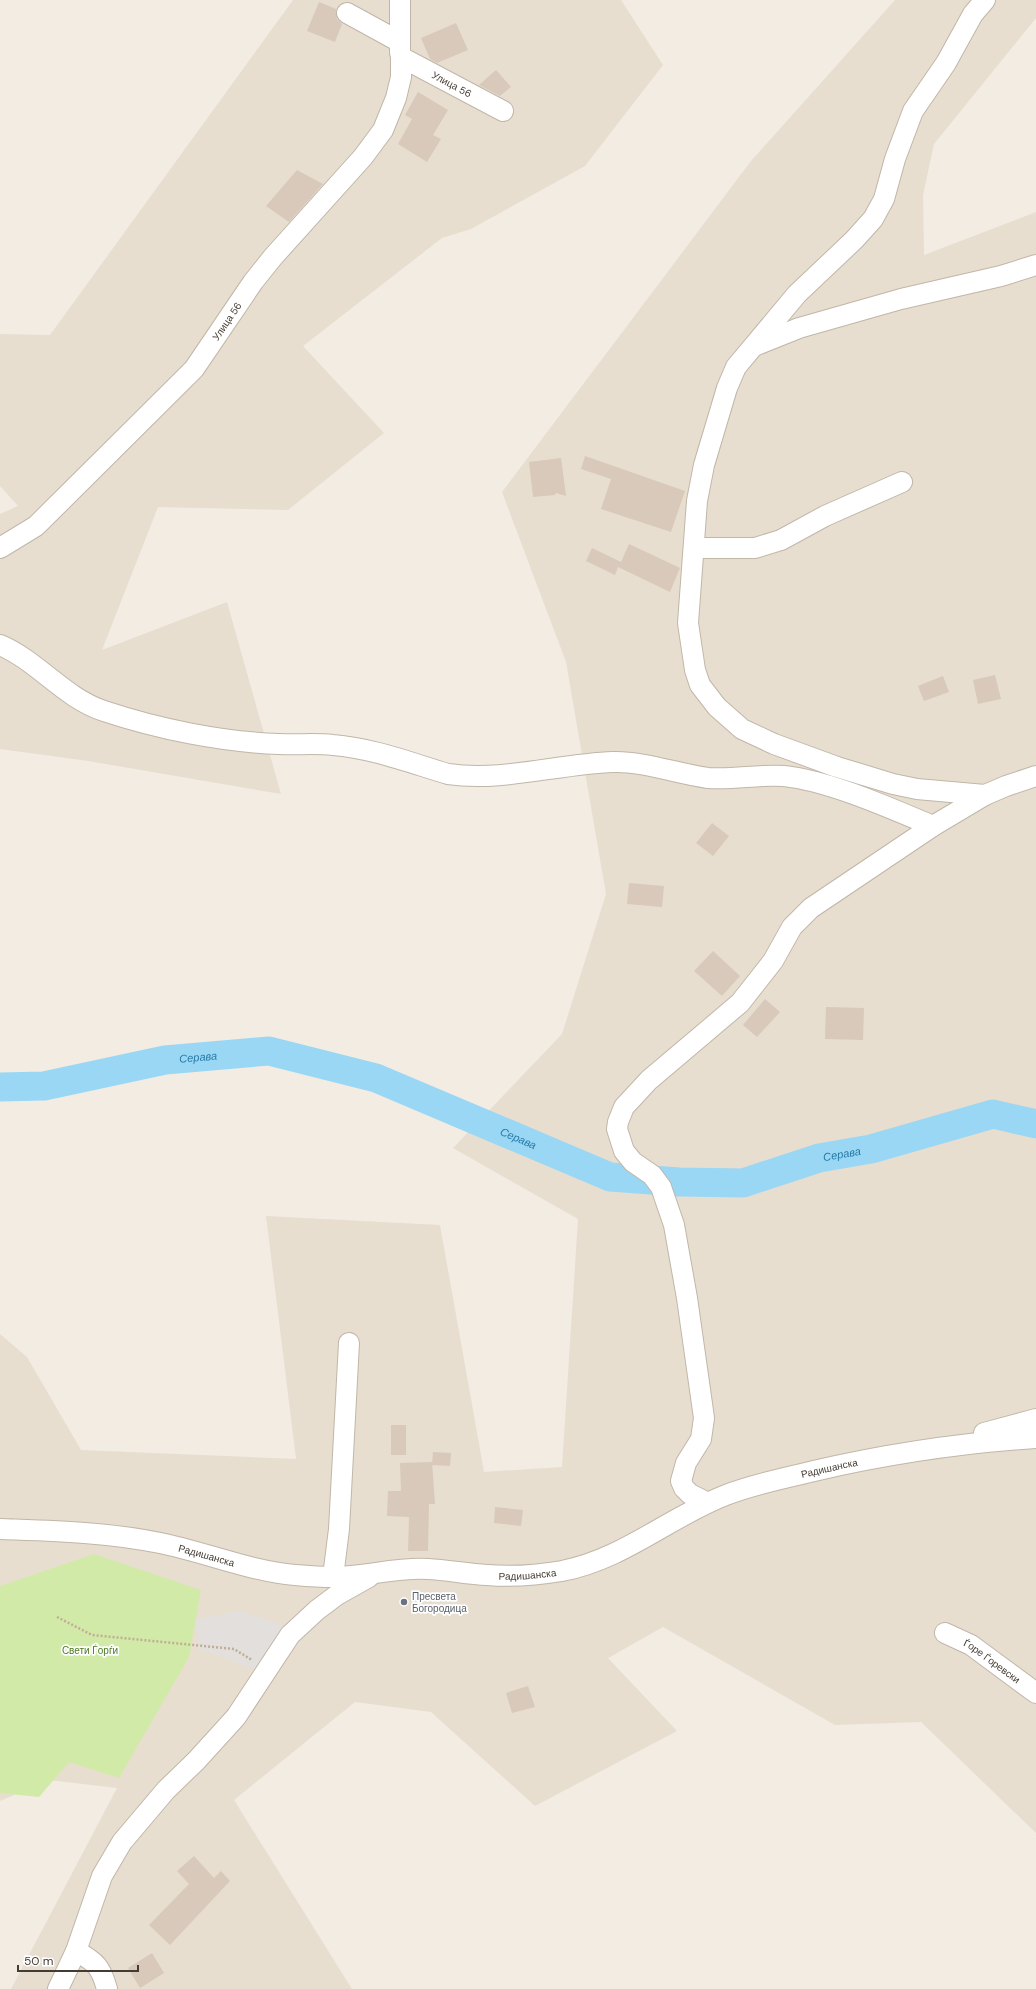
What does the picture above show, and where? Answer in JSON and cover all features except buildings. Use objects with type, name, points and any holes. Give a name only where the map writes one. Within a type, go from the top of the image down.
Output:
[{"type":"street","name":"Улица 56","points":[[0,548],[36,526],[194,369],[253,282],[290,236],[363,157],[383,130],[396,98],[401,77],[400,0]]},
{"type":"street","points":[[985,0],[972,14],[946,63],[913,111],[897,153],[884,200],[873,219],[854,240],[797,294],[736,367],[727,388],[704,465],[697,501],[688,623],[694,670],[706,695],[742,729],[774,744],[837,767],[893,784],[916,789],[985,795]]},
{"type":"street","points":[[347,13],[400,49]]},
{"type":"street","name":"Улица 56","points":[[400,49],[503,111]]},
{"type":"street","points":[[751,348],[799,328],[901,299],[1001,276],[1036,265]]},
{"type":"street","points":[[694,548],[755,548],[781,540],[825,516],[902,482]]},
{"type":"street","points":[[0,645],[15,651],[64,689],[102,711],[133,720],[214,738],[278,744],[333,745],[350,747],[448,774],[464,776],[497,775],[568,765],[615,762],[708,778],[782,776],[830,787],[932,826]]},
{"type":"street","points":[[706,1502],[684,1488],[681,1481],[686,1463],[701,1439],[704,1418],[687,1298],[674,1225],[661,1187],[652,1175],[633,1162],[624,1151],[619,1137],[618,1122],[624,1107],[635,1093],[740,1003],[773,961],[792,927],[800,917],[822,900],[932,826],[985,795],[1036,776]]},
{"type":"street","points":[[333,1577],[339,1529],[350,1343]]},
{"type":"street","points":[[947,1446],[969,1438],[1036,1419]]},
{"type":"street","name":"Радишанска","points":[[0,1529],[94,1533],[127,1537],[187,1549],[231,1563],[292,1575],[333,1577],[428,1569],[488,1575],[525,1575],[562,1571],[607,1557],[642,1541],[706,1502],[730,1493],[796,1475],[856,1461],[947,1446],[1036,1438]]},
{"type":"street","points":[[58,1989],[76,1951],[102,1876],[122,1842],[152,1805],[196,1761],[236,1717],[266,1668],[290,1635],[302,1622],[337,1595],[376,1573]]},
{"type":"street","name":"Ѓоре Ѓоревски","points":[[945,1633],[971,1645],[1036,1693]]},
{"type":"street","points":[[76,1951],[92,1960],[100,1968],[107,1989]]},
{"type":"path","points":[[57,1617],[92,1635],[234,1649],[266,1668]]},
{"type":"shaded area","points":[[293,0],[621,0],[663,65],[585,166],[471,229],[442,238],[303,346],[384,433],[288,510],[158,507],[102,650],[227,602],[281,794],[88,761],[0,749],[0,514],[18,506],[0,486],[0,334],[50,335]]},
{"type":"shaded area","points":[[895,0],[1036,0],[1036,18],[934,144],[923,195],[924,255],[1036,212],[1036,1833],[921,1722],[835,1725],[663,1627],[608,1658],[677,1731],[535,1806],[431,1712],[355,1702],[234,1800],[352,1989],[11,1989],[117,1788],[49,1780],[0,1801],[0,1334],[27,1357],[81,1450],[296,1459],[266,1216],[440,1225],[484,1472],[562,1467],[578,1219],[453,1148],[562,1034],[606,894],[566,662],[502,492],[751,161]]},
{"type":"shaded area","points":[[242,1611],[286,1627],[254,1669],[198,1648],[196,1619]]},
{"type":"green space","name":"Свети Ѓорѓи","points":[[94,1554],[201,1590],[189,1657],[119,1778],[69,1762],[39,1797],[0,1793],[0,1586]]},
{"type":"waterway","name":"Серава","points":[[0,1087],[44,1086],[165,1060],[269,1051],[376,1078],[610,1177],[679,1182],[743,1183],[819,1158],[871,1149],[993,1114],[1036,1124]]},
{"type":"place","name":"Пресвета Богородица","points":[[404,1602]]}]
